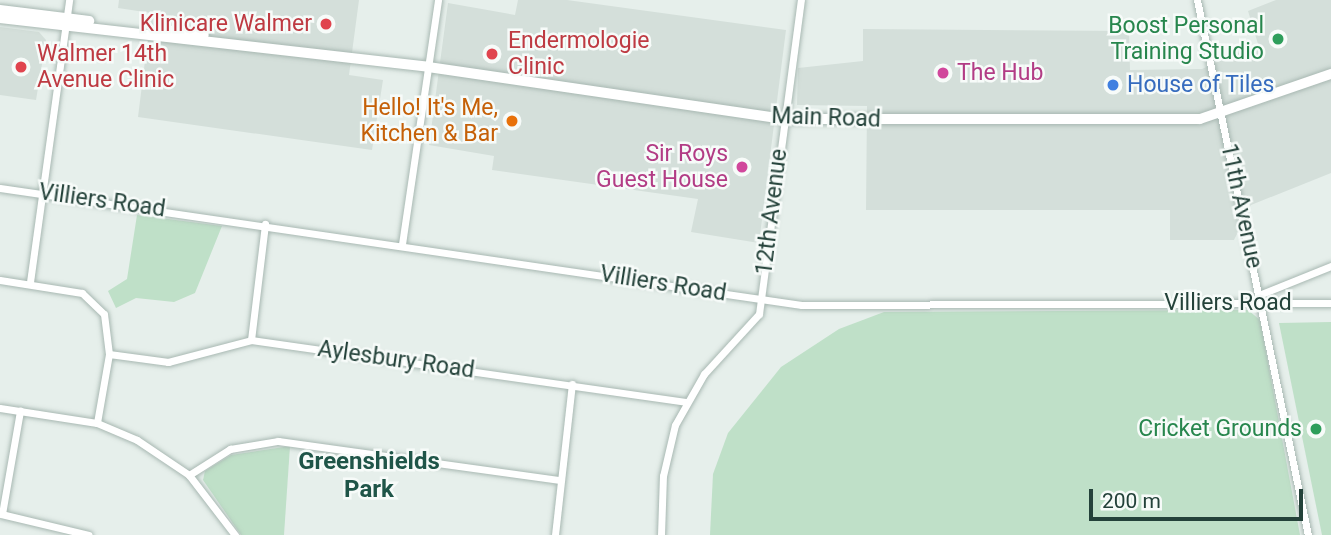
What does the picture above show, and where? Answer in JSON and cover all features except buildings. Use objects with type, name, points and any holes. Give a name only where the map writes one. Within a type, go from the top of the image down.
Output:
[{"type":"main road","name":"Main Road","points":[[0,10],[67,22],[428,67],[784,119],[1222,116],[1331,74]]},
{"type":"main road","name":"Main Road","points":[[0,18],[67,22]]},
{"type":"street","points":[[30,282],[69,0]]},
{"type":"street","points":[[402,244],[438,0]]},
{"type":"street","name":"12th Avenue","points":[[761,299],[802,0]]},
{"type":"street","name":"11th Avenue","points":[[1197,0],[1308,535]]},
{"type":"street","name":"Villiers Road","points":[[0,188],[43,192],[822,306],[1259,299],[1331,303]]},
{"type":"street","points":[[251,340],[265,224]]},
{"type":"street","points":[[1259,299],[1331,266]]},
{"type":"street","points":[[0,281],[30,282],[92,299],[108,323],[109,354],[97,423]]},
{"type":"street","points":[[661,535],[663,476],[686,402],[722,351],[757,317],[761,299]]},
{"type":"street","name":"Aylesbury Road","points":[[109,354],[168,362],[251,340],[686,402]]},
{"type":"street","points":[[555,535],[572,384]]},
{"type":"street","points":[[0,408],[97,423],[137,440],[189,475],[235,535]]},
{"type":"street","points":[[20,411],[1,514],[89,535]]},
{"type":"street","points":[[189,475],[230,449],[278,441],[560,480]]},
{"type":"shaded area","points":[[119,0],[359,0],[349,75],[383,80],[372,150],[138,117],[151,13],[118,8]]},
{"type":"shaded area","points":[[518,0],[567,0],[786,30],[759,243],[691,232],[698,199],[492,170],[494,156],[429,145],[448,3],[515,15]]},
{"type":"shaded area","points":[[1276,0],[1331,0],[1331,173],[1251,205],[1234,240],[1170,240],[1170,210],[866,210],[867,106],[797,105],[798,68],[863,61],[863,29],[1129,31],[1130,70],[1202,69],[1258,44],[1248,11]]},
{"type":"shaded area","name":"Walmer 14th Avenue Clinic","points":[[0,27],[39,32],[46,40],[36,100],[0,95]]},
{"type":"green space","points":[[137,215],[222,226],[195,293],[174,302],[136,298],[116,308],[108,291],[127,279]]},
{"type":"green space","points":[[1248,310],[1260,320],[1300,535],[710,535],[713,474],[728,433],[781,367],[839,329],[884,312]]},
{"type":"green space","name":"Cricket Grounds","points":[[1331,322],[1331,535],[1322,535],[1279,323]]},
{"type":"green space","points":[[290,446],[284,535],[241,535],[203,480],[205,471],[231,455]]},
{"type":"place","name":"Klinicare Walmer","points":[[326,24]]},
{"type":"place","name":"Boost Personal Training Studio","points":[[1278,39]]},
{"type":"place","name":"Endermologie Clinic","points":[[492,54]]},
{"type":"place","name":"Walmer 14th Avenue Clinic","points":[[21,67]]},
{"type":"place","name":"The Hub","points":[[943,73]]},
{"type":"place","name":"House of Tiles","points":[[1113,85]]},
{"type":"place","name":"Hello! It's Me, Kitchen & Bar","points":[[512,121]]},
{"type":"place","name":"Sir Roys Guest House","points":[[742,167]]},
{"type":"place","name":"Cricket Grounds","points":[[1316,429]]},
{"type":"district","name":"Greenshields Park","points":[[369,476]]}]
